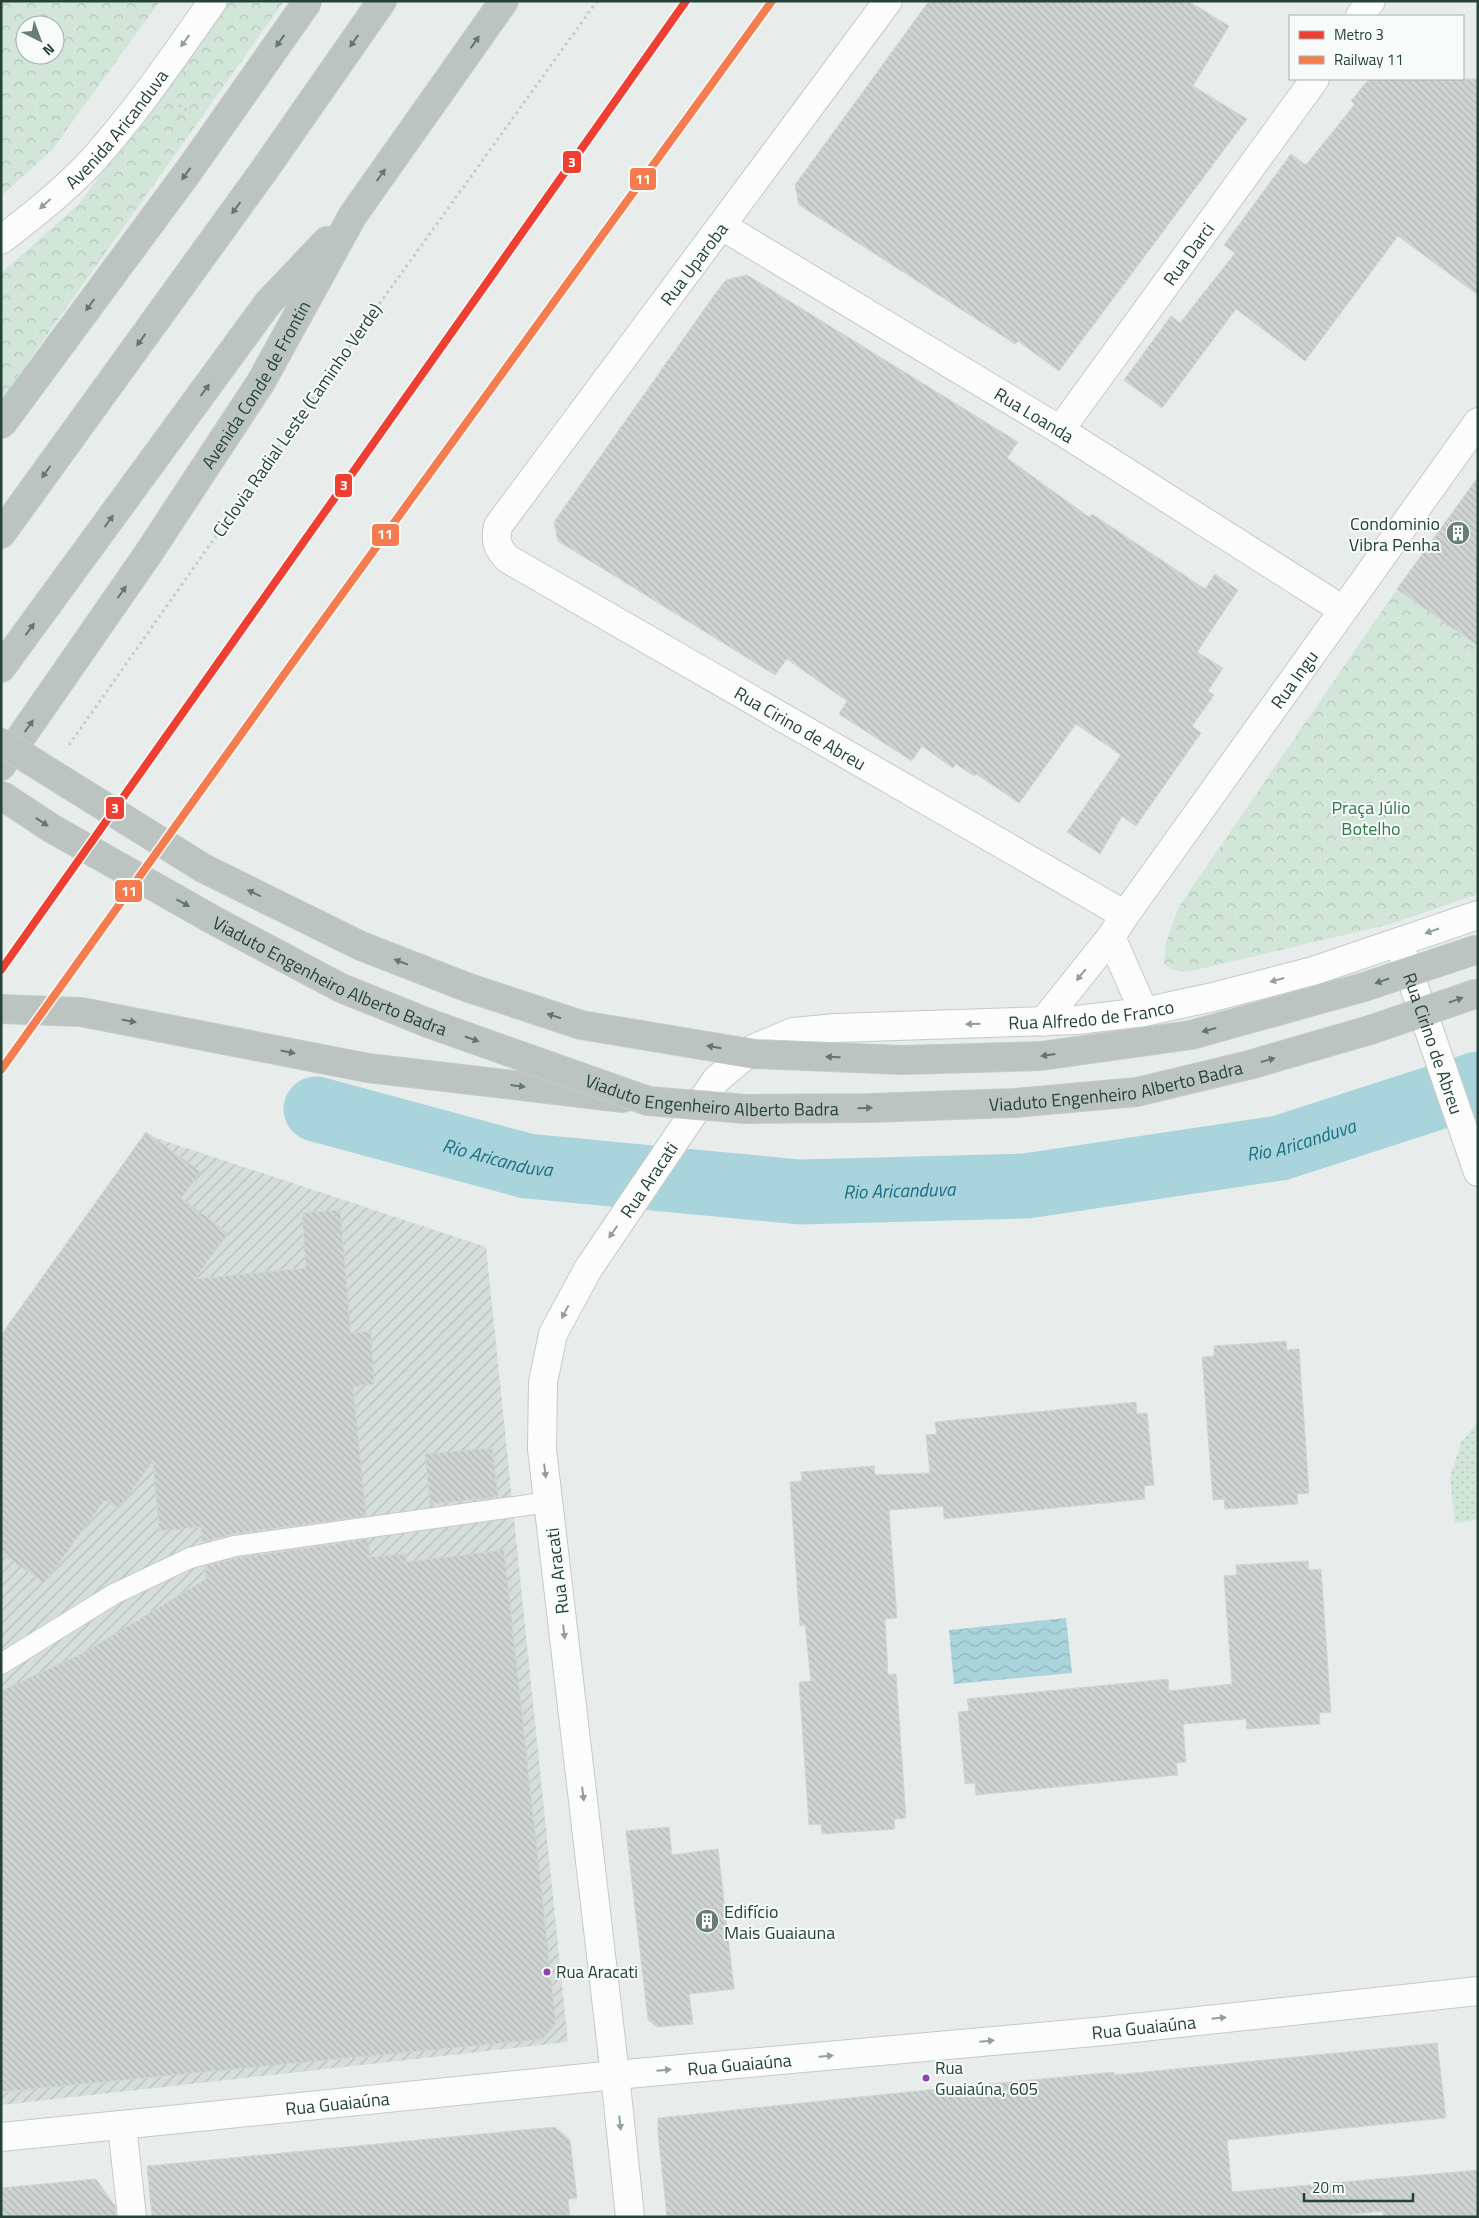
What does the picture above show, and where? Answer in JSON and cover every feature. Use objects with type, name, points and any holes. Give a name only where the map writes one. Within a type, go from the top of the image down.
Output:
[{"type":"highway","points":[[1,425],[190,170],[308,1]]},
{"type":"highway","points":[[1,534],[265,169],[382,1]]},
{"type":"highway","name":"Avenida Conde de Frontin","points":[[1,766],[148,554],[261,382],[353,215],[504,1]]},
{"type":"highway","points":[[1,668],[268,303],[353,215]]},
{"type":"highway","points":[[1,742],[202,868],[361,946],[469,988],[581,1025],[755,1054],[903,1060],[1041,1056],[1182,1036],[1364,987],[1478,949]]},
{"type":"highway","name":"Viaduto Engenheiro Alberto Badra","points":[[1,795],[68,838],[215,921],[341,988],[428,1023],[648,1101],[746,1109],[869,1108],[1015,1103],[1137,1092],[1249,1065],[1370,1030],[1478,993]]},
{"type":"highway","points":[[1,1009],[81,1012],[368,1068],[648,1101]]},
{"type":"street","name":"Avenida Aricanduva","points":[[1,240],[32,216],[90,163],[153,86],[213,1]]},
{"type":"street","name":"Rua Uparoba","points":[[498,526],[888,1]]},
{"type":"street","points":[[1361,15],[1371,1]]},
{"type":"street","name":"Rua Darci","points":[[1060,430],[1314,80]]},
{"type":"street","name":"Rua Loanda","points":[[722,226],[1060,430],[1343,610]]},
{"type":"street","name":"Rua Ingu","points":[[1043,1022],[1118,926],[1478,422]]},
{"type":"street","name":"Rua Cirino de Abreu","points":[[498,526],[496,539],[499,549],[508,559],[1118,926]]},
{"type":"street","name":"Rua Alfredo de Franco","points":[[710,1090],[716,1080],[753,1049],[793,1032],[836,1028],[1043,1022],[1144,1012],[1213,997],[1304,973],[1478,915]]},
{"type":"street","points":[[1118,926],[1144,1012]]},
{"type":"street","name":"Rua Cirino de Abreu","points":[[1399,942],[1478,1172]]},
{"type":"street","name":"Rua Aracati","points":[[630,2217],[542,1449],[543,1382],[553,1334],[588,1269],[710,1090]]},
{"type":"street","name":"Rua Guaiaúna","points":[[1,2136],[615,2075],[1106,2031],[1478,1991]]},
{"type":"street","points":[[122,2125],[132,2217]]},
{"type":"lane","points":[[1,1664],[114,1594],[190,1558],[235,1546],[549,1502]]},
{"type":"path","name":"Ciclovia Radial Leste (Caminho Verde)","points":[[65,751],[375,309],[597,1]]},
{"type":"shaded area","points":[[150,1136],[486,1247],[568,2042],[1,2105],[1,1338]]},
{"type":"green space","points":[[1,1],[160,1],[52,150],[1,196]]},
{"type":"green space","points":[[227,1],[284,1],[1,400],[1,273],[79,204]]},
{"type":"green space","name":"Praça Júlio Botelho","points":[[1397,589],[1478,646],[1478,894],[1391,924],[1187,972],[1172,970],[1164,964],[1166,943],[1178,908]]},
{"type":"green space","points":[[1478,1422],[1478,1520],[1455,1523],[1450,1478],[1461,1442]]},
{"type":"water","points":[[1066,1618],[1072,1673],[954,1684],[949,1630]]},
{"type":"building","points":[[929,1],[1188,1],[1229,26],[1193,86],[1247,119],[1059,371],[1018,341],[1015,344],[799,205],[795,185]]},
{"type":"building","points":[[1478,79],[1478,295],[1398,236],[1305,361],[1236,309],[1162,408],[1124,380],[1171,316],[1180,323],[1235,253],[1224,245],[1291,154],[1306,165],[1355,104],[1351,101],[1368,80]]},
{"type":"building","points":[[747,275],[1018,442],[1007,458],[1089,517],[1092,514],[1205,589],[1215,574],[1238,590],[1197,652],[1223,668],[1208,691],[1214,695],[1192,726],[1201,733],[1136,826],[1122,816],[1100,854],[1067,832],[1121,755],[1076,724],[1019,803],[976,774],[974,776],[956,764],[953,768],[922,746],[912,761],[839,714],[847,701],[787,659],[775,675],[558,541],[554,522],[715,294],[726,280]]},
{"type":"building","name":"Condominio Vibra Penha","points":[[1478,477],[1478,646],[1397,589]]},
{"type":"building","points":[[146,1132],[201,1172],[181,1198],[228,1233],[195,1279],[306,1268],[302,1213],[340,1210],[351,1333],[371,1331],[374,1384],[353,1387],[366,1516],[233,1534],[202,1542],[201,1527],[159,1531],[153,1461],[118,1509],[105,1500],[44,1583],[1,1553],[1,1335]]},
{"type":"building","points":[[1286,1341],[1287,1350],[1299,1349],[1309,1493],[1297,1494],[1298,1504],[1225,1509],[1224,1499],[1213,1500],[1202,1357],[1214,1356],[1214,1346]]},
{"type":"building","points":[[1136,1402],[1137,1414],[1147,1413],[1154,1485],[1144,1486],[1145,1499],[944,1519],[943,1506],[889,1510],[897,1618],[885,1619],[888,1675],[896,1674],[906,1818],[894,1819],[895,1829],[822,1834],[821,1824],[809,1825],[799,1682],[811,1681],[805,1625],[800,1626],[790,1482],[802,1481],[801,1472],[874,1466],[875,1475],[930,1473],[926,1435],[937,1434],[935,1422]]},
{"type":"building","points":[[492,1448],[498,1497],[430,1504],[425,1454]]},
{"type":"building","points":[[368,1539],[370,1557],[406,1554],[406,1562],[504,1550],[556,2023],[543,2039],[1,2092],[1,1691],[83,1653],[206,1579],[205,1566],[237,1558]]},
{"type":"building","points":[[1308,1561],[1309,1570],[1321,1569],[1331,1712],[1319,1713],[1320,1724],[1247,1729],[1246,1719],[1183,1724],[1186,1762],[1176,1763],[1178,1775],[976,1795],[975,1783],[965,1784],[958,1712],[969,1711],[967,1699],[1168,1679],[1169,1691],[1232,1684],[1224,1576],[1237,1575],[1236,1565]]},
{"type":"building","points":[[669,1827],[672,1855],[718,1849],[734,1989],[689,1994],[693,2024],[657,2027],[648,2020],[626,1831]]},
{"type":"building","points":[[1437,2043],[1446,2118],[1227,2140],[1232,2192],[1478,2170],[1478,2217],[1383,2217],[1383,2211],[1325,2217],[667,2217],[658,2118],[937,2089],[1114,2072],[1114,2075]]},
{"type":"building","points":[[555,2127],[570,2140],[577,2198],[568,2199],[570,2217],[152,2217],[147,2166]]},
{"type":"building","points":[[96,2179],[115,2206],[116,2217],[1,2217],[1,2188]]},
{"type":"waterway","name":"Rio Aricanduva","points":[[316,1109],[527,1166],[800,1192],[1026,1186],[1280,1148],[1478,1084]]},
{"type":"metro line","name":"3","points":[[1,970],[686,1]]},
{"type":"rail line","name":"11","points":[[1,1070],[280,680],[772,1]]},
{"type":"place","name":"Condominio Vibra Penha","points":[[1458,533]]},
{"type":"place","name":"Edifício Mais Guaiauna","points":[[707,1921]]},
{"type":"place","name":"Rua Aracati","points":[[547,1972]]},
{"type":"place","name":"Rua Guaiaúna, 605","points":[[926,2078]]}]
